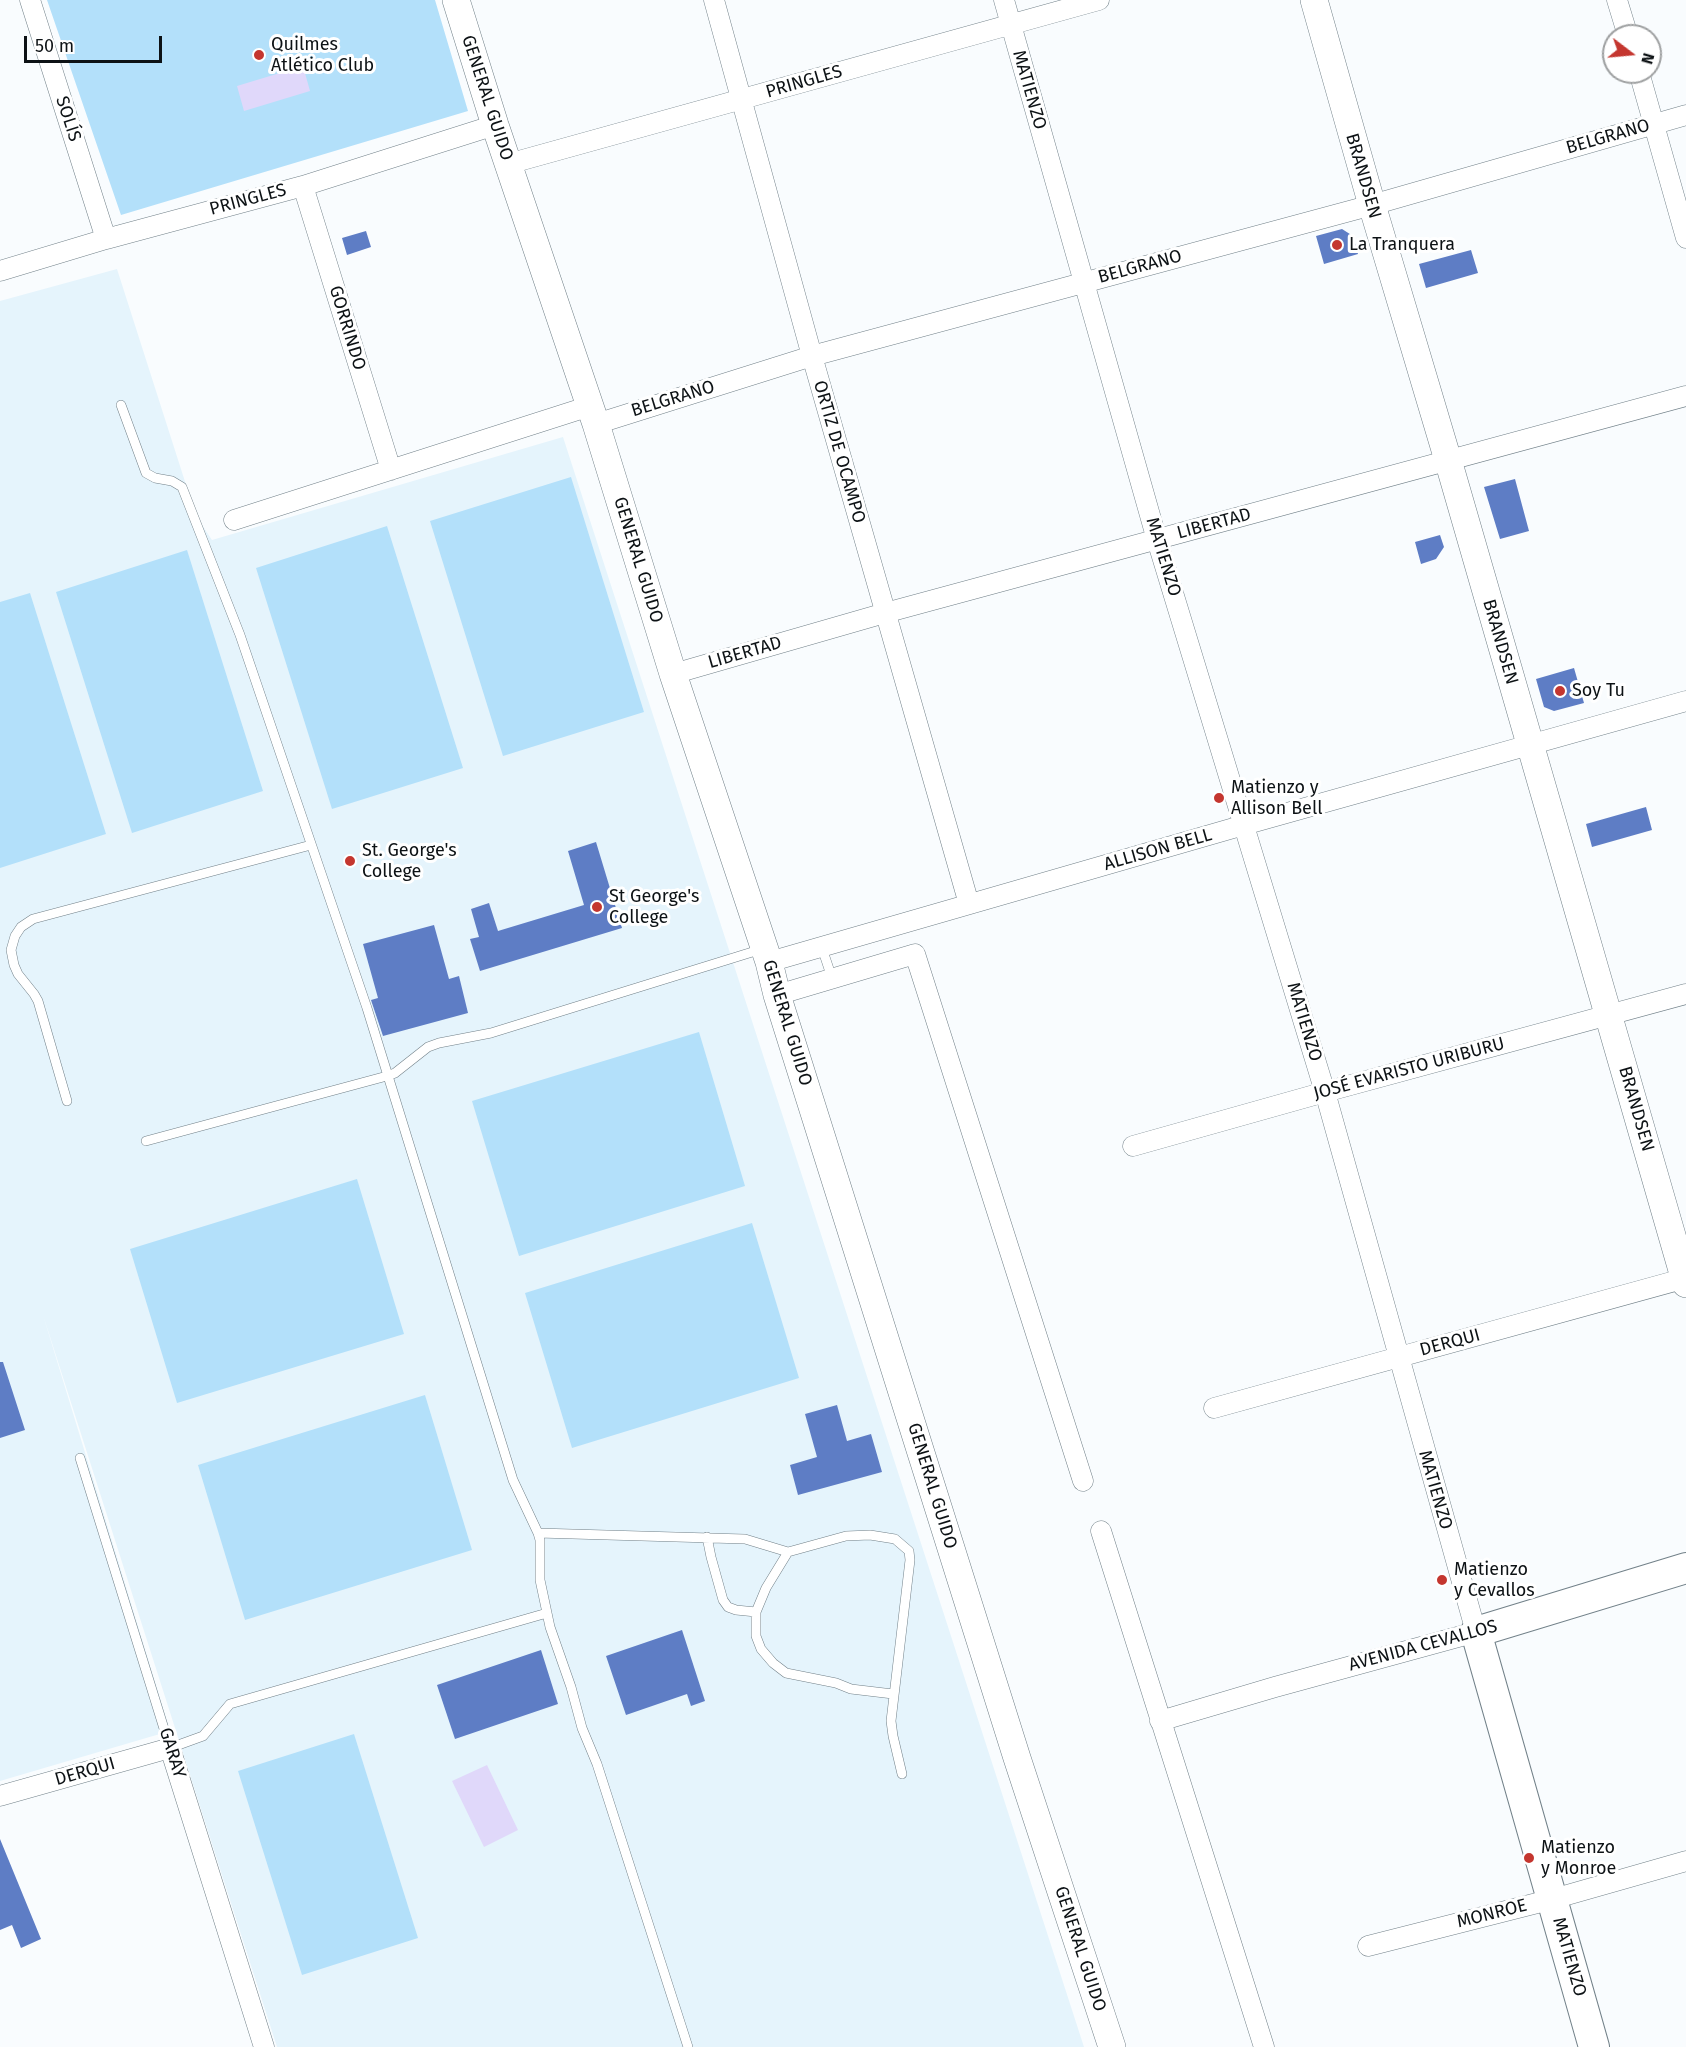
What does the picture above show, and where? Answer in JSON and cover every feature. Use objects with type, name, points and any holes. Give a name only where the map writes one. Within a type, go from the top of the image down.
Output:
[{"type":"main road","name":"GENERAL GUIDO","points":[[456,0],[508,164],[593,415],[673,674],[766,955],[1017,1758],[1112,2047]]},
{"type":"main road","name":"BRANDSEN","points":[[1314,0],[1685,1280]]},
{"type":"main road","name":"AVENIDA CEVALLOS","points":[[1476,1632],[1686,1568]]},
{"type":"main road","name":"MATIENZO","points":[[1476,1632],[1594,2047]]},
{"type":"street","name":"SOLÍS","points":[[30,0],[106,239]]},
{"type":"street","name":"ORTIZ DE OCAMPO","points":[[714,0],[812,356],[969,904]]},
{"type":"street","name":"MATIENZO","points":[[1004,0],[1157,540],[1324,1092],[1476,1632]]},
{"type":"street","name":"PRINGLES","points":[[508,164],[1099,0]]},
{"type":"street","points":[[1617,0],[1624,24]]},
{"type":"street","points":[[1642,84],[1686,238]]},
{"type":"street","name":"BELGRANO","points":[[234,520],[391,470],[1372,205],[1686,115]]},
{"type":"street","name":"PRINGLES","points":[[0,271],[106,239],[303,186],[495,124]]},
{"type":"street","name":"GORRINDO","points":[[303,186],[391,470]]},
{"type":"street","name":"LIBERTAD","points":[[673,674],[885,613],[1686,396]]},
{"type":"street","name":"ALLISON BELL","points":[[766,955],[822,948],[1244,825],[1686,701]]},
{"type":"street","points":[[777,995],[915,954],[1083,1481]]},
{"type":"street","name":"JOSÉ EVARISTO URIBURU","points":[[1133,1146],[1686,994]]},
{"type":"street","name":"DERQUI","points":[[1214,1408],[1685,1280]]},
{"type":"street","points":[[1101,1531],[1264,2047]]},
{"type":"street","name":"AVENIDA CEVALLOS","points":[[1160,1720],[1476,1632]]},
{"type":"street","name":"DERQUI","points":[[0,1796],[170,1748]]},
{"type":"street","name":"GARAY","points":[[170,1748],[264,2047]]},
{"type":"street","name":"MONROE","points":[[1368,1946],[1553,1899],[1686,1861]]},
{"type":"lane","points":[[121,405],[146,473],[152,477],[172,481],[182,487],[240,635],[367,1008],[513,1480],[538,1533],[540,1580],[550,1627],[688,2047]]},
{"type":"lane","points":[[67,1101],[38,1001],[14,965],[12,943],[21,927],[33,919],[311,845]]},
{"type":"lane","points":[[822,948],[831,978]]},
{"type":"lane","points":[[147,1141],[387,1076],[395,1073],[428,1047],[439,1043],[491,1033],[766,955]]},
{"type":"lane","name":"GARAY","points":[[80,1458],[170,1748]]},
{"type":"lane","points":[[538,1533],[745,1539],[788,1552],[846,1536],[870,1535],[895,1539],[909,1551],[910,1560],[891,1721],[902,1774]]},
{"type":"lane","points":[[707,1537],[723,1600],[728,1607],[736,1610],[756,1612]]},
{"type":"lane","points":[[788,1552],[766,1588],[756,1612],[756,1636],[761,1649],[786,1673],[836,1683],[851,1689],[893,1695]]},
{"type":"lane","points":[[170,1748],[203,1736],[230,1704],[547,1613]]},
{"type":"shaded area","name":"Quilmes Atlético Club","points":[[47,0],[435,0],[468,111],[121,215]]},
{"type":"shaded area","points":[[303,66],[310,91],[244,111],[237,86]]},
{"type":"shaded area","name":"St. George's College","points":[[117,269],[196,516],[212,540],[563,437],[1084,2047],[277,2047],[43,1315],[170,1731],[0,1781],[0,301]]},
{"type":"shaded area","points":[[571,477],[644,712],[503,756],[430,521]]},
{"type":"shaded area","points":[[387,526],[463,768],[332,809],[256,568]]},
{"type":"shaded area","points":[[187,550],[263,791],[132,833],[56,592]]},
{"type":"shaded area","points":[[30,593],[106,834],[0,868],[0,602]]},
{"type":"shaded area","points":[[699,1032],[745,1186],[519,1256],[472,1101]]},
{"type":"shaded area","points":[[357,1179],[404,1334],[177,1403],[130,1249]]},
{"type":"shaded area","points":[[752,1223],[799,1378],[572,1448],[525,1293]]},
{"type":"shaded area","points":[[425,1395],[472,1550],[245,1620],[198,1465]]},
{"type":"shaded area","points":[[354,1734],[418,1938],[302,1975],[238,1771]]},
{"type":"shaded area","points":[[487,1765],[518,1830],[484,1847],[452,1781]]},
{"type":"building","name":"La Tranquera","points":[[1342,229],[1353,236],[1358,254],[1324,264],[1316,236]]},
{"type":"building","points":[[366,231],[371,247],[347,255],[342,238]]},
{"type":"building","points":[[1471,250],[1478,273],[1426,288],[1419,264]]},
{"type":"building","points":[[1515,479],[1529,531],[1500,539],[1484,487]]},
{"type":"building","points":[[1440,535],[1444,547],[1436,559],[1421,564],[1415,542]]},
{"type":"building","name":"Soy Tu","points":[[1574,668],[1584,703],[1554,711],[1544,707],[1536,679]]},
{"type":"building","points":[[1646,807],[1652,830],[1592,847],[1586,824]]},
{"type":"building","name":"St George's College","points":[[596,842],[622,928],[480,971],[470,939],[479,937],[471,909],[489,903],[498,931],[584,905],[568,851]]},
{"type":"building","points":[[434,925],[449,979],[459,976],[468,1013],[383,1036],[371,1000],[378,998],[363,944]]},
{"type":"building","points":[[0,1362],[3,1362],[25,1430],[0,1438]]},
{"type":"building","points":[[837,1405],[847,1441],[871,1434],[882,1472],[798,1495],[790,1465],[817,1457],[805,1414]]},
{"type":"building","points":[[682,1630],[705,1701],[691,1706],[687,1694],[626,1715],[606,1656]]},
{"type":"building","points":[[541,1650],[558,1704],[455,1739],[437,1685]]},
{"type":"building","points":[[0,1839],[41,1939],[21,1948],[12,1925],[0,1930]]},
{"type":"place","name":"Quilmes Atlético Club","points":[[259,55]]},
{"type":"place","name":"La Tranquera","points":[[1337,245]]},
{"type":"place","name":"Soy Tu","points":[[1560,691]]},
{"type":"place","name":"Matienzo y Allison Bell","points":[[1219,798]]},
{"type":"place","name":"St. George's College","points":[[350,861]]},
{"type":"place","name":"St George's College","points":[[597,907]]},
{"type":"place","name":"Matienzo y Cevallos","points":[[1442,1580]]},
{"type":"place","name":"Matienzo y Monroe","points":[[1529,1858]]}]
